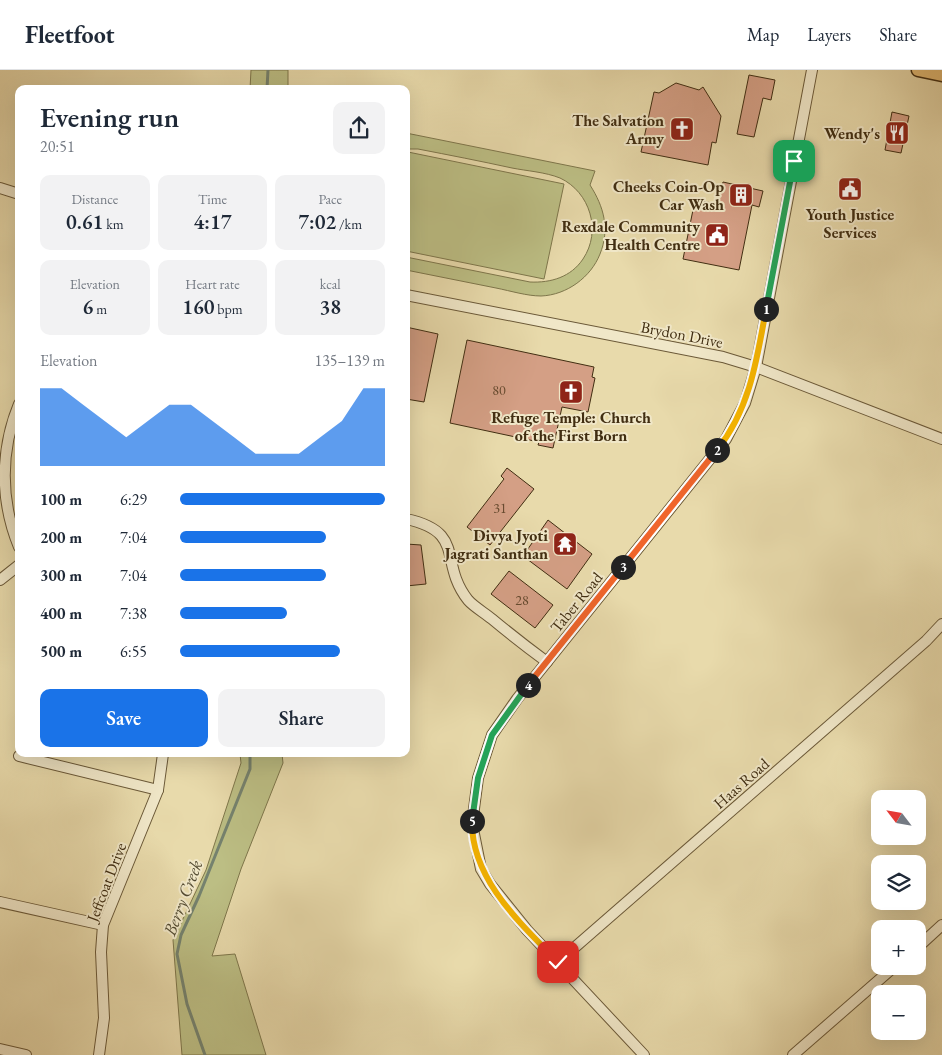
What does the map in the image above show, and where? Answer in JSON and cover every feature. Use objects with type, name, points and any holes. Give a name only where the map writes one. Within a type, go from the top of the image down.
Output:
[{"type":"main road","points":[[918,70],[940,73]]},
{"type":"street","name":"Taber Road","points":[[644,1055],[527,930],[490,884],[481,868],[472,824],[478,778],[492,735],[547,662],[726,439],[745,403],[756,367],[812,70]]},
{"type":"street","points":[[0,188],[15,193]]},
{"type":"street","name":"Brydon Drive","points":[[410,296],[723,357],[756,367],[942,440]]},
{"type":"street","points":[[15,414],[4,443],[1,469],[4,509],[15,537]]},
{"type":"street","points":[[410,520],[437,529],[447,542],[455,580],[469,601],[547,662]]},
{"type":"street","points":[[0,580],[15,568]]},
{"type":"street","name":"Haas Road","points":[[558,962],[926,641],[942,624]]},
{"type":"street","points":[[23,757],[158,790]]},
{"type":"street","name":"Jeffcoat Drive","points":[[99,1055],[104,1018],[101,952],[104,925],[158,790],[163,757]]},
{"type":"street","points":[[0,902],[104,925]]},
{"type":"street","points":[[926,939],[942,925]]},
{"type":"street","points":[[793,1055],[885,975]]},
{"type":"street","points":[[0,1049],[26,1055]]},
{"type":"green space","points":[[251,70],[288,70],[288,85],[250,85]]},
{"type":"green space","points":[[410,134],[595,171],[590,185],[602,210],[605,236],[600,254],[591,270],[569,288],[551,295],[541,296],[410,271],[410,258],[530,282],[553,280],[560,278],[578,265],[589,248],[592,236],[590,213],[585,202],[570,184],[560,178],[418,149],[410,149]]},
{"type":"green space","points":[[410,152],[564,184],[544,279],[410,252]]},
{"type":"green space","points":[[240,757],[282,757],[283,763],[241,869],[212,956],[235,954],[266,1055],[182,1055],[173,940],[206,870],[241,763]]},
{"type":"building","points":[[749,75],[775,80],[771,100],[763,98],[754,137],[737,134]]},
{"type":"building","name":"The Salvation Army","points":[[676,83],[699,90],[703,87],[721,116],[716,143],[712,142],[708,165],[641,152],[654,92],[659,93]]},
{"type":"building","name":"Wendy's","points":[[892,112],[909,116],[901,153],[885,150]]},
{"type":"building","name":"Rexdale Community Health Centre","points":[[723,182],[763,191],[759,207],[752,205],[739,270],[683,259],[695,200],[718,204]]},
{"type":"building","points":[[410,328],[438,334],[424,402],[410,400]]},
{"type":"building","points":[[467,340],[594,367],[592,377],[595,378],[588,412],[562,407],[553,448],[538,445],[539,442],[450,423]]},
{"type":"building","points":[[507,468],[534,489],[490,545],[467,527],[504,479],[501,476]]},
{"type":"building","points":[[548,520],[592,554],[567,589],[523,556]]},
{"type":"building","points":[[410,544],[421,545],[426,584],[410,586]]},
{"type":"building","points":[[509,571],[553,605],[535,628],[491,594]]},
{"type":"waterway","name":"Berry Creek","points":[[267,85],[268,70]]},
{"type":"waterway","name":"Berry Creek","points":[[205,1055],[187,1004],[177,954],[181,935],[199,896],[250,769],[250,757]]},
{"type":"place","name":"The Salvation Army","points":[[682,129]]},
{"type":"place","name":"Wendy's","points":[[897,133]]},
{"type":"place","name":"Youth Justice Services","points":[[850,189]]},
{"type":"place","name":"Cheeks Coin-Op Car Wash","points":[[741,195]]},
{"type":"place","name":"Rexdale Community Health Centre","points":[[717,235]]},
{"type":"place","name":"Refuge Temple: Church of the First Born","points":[[571,392]]},
{"type":"place","name":"Divya Jyoti Jagrati Santhan","points":[[565,544]]},
{"type":"route","points":[[558,962],[527,930],[490,884],[481,868],[472,824],[478,778],[492,735],[517,699],[726,439],[745,403],[756,367],[794,161]]}]
